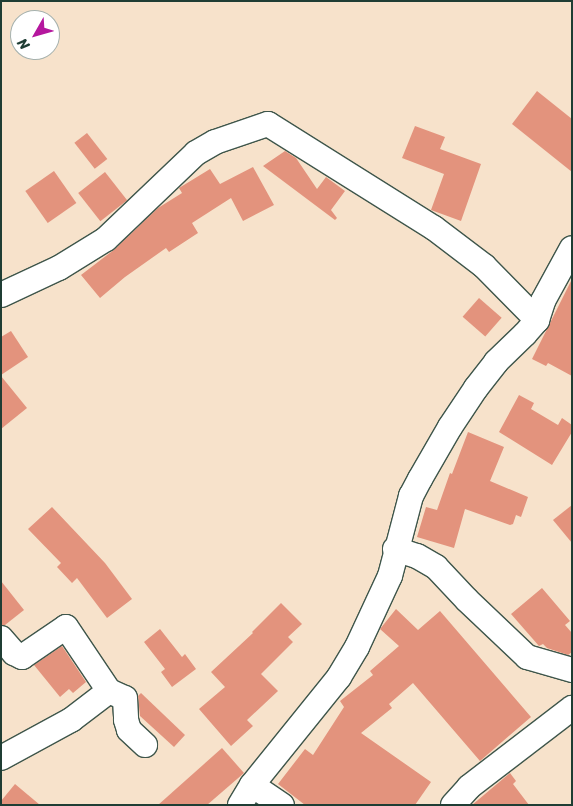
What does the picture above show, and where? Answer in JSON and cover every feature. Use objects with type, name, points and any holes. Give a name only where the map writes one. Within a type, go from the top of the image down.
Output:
[{"type":"street","points":[[1,294],[59,268],[106,239],[196,153],[215,142],[268,124],[434,228],[484,266],[536,320]]},
{"type":"street","points":[[282,805],[246,795],[339,677],[357,647],[390,576],[395,549],[411,496],[450,427],[496,362],[536,320],[543,301],[572,248]]},
{"type":"street","points":[[395,549],[417,556],[436,567],[467,600],[527,657],[572,670]]},
{"type":"street","points":[[1,638],[14,653],[22,657],[66,627],[110,691],[125,698],[126,720],[129,730],[146,745]]},
{"type":"street","points":[[1,758],[71,720],[110,691]]},
{"type":"street","points":[[453,805],[469,787],[572,708]]},
{"type":"building","points":[[537,91],[572,119],[572,172],[512,124]]},
{"type":"building","points":[[415,126],[445,137],[440,149],[481,164],[461,221],[431,210],[444,174],[402,158]]},
{"type":"building","points":[[87,133],[107,159],[95,169],[74,143]]},
{"type":"building","points":[[285,151],[296,158],[317,189],[326,177],[345,191],[331,210],[337,218],[335,220],[263,166]]},
{"type":"building","points":[[253,167],[274,205],[243,221],[231,198],[192,223],[198,233],[169,252],[166,248],[125,277],[100,298],[81,275],[115,249],[158,208],[182,193],[179,188],[210,169],[220,184]]},
{"type":"building","points":[[54,171],[76,203],[48,223],[25,191]]},
{"type":"building","points":[[105,172],[127,200],[100,221],[78,193]]},
{"type":"building","points":[[572,279],[572,376],[548,363],[546,366],[532,359]]},
{"type":"building","points":[[479,298],[502,318],[485,337],[463,317]]},
{"type":"building","points":[[11,331],[28,357],[1,375],[1,337]]},
{"type":"building","points":[[1,376],[27,408],[1,429]]},
{"type":"building","points":[[519,395],[534,403],[531,409],[558,425],[562,418],[572,425],[572,432],[552,465],[499,432]]},
{"type":"building","points":[[468,432],[504,447],[490,481],[528,497],[521,517],[516,515],[513,524],[510,525],[465,509],[454,548],[417,537],[426,507],[437,510],[450,473],[452,474]]},
{"type":"building","points":[[572,505],[572,543],[553,520]]},
{"type":"building","points":[[52,507],[105,563],[132,599],[107,618],[77,578],[72,583],[57,567],[61,563],[28,529]]},
{"type":"building","points":[[1,581],[24,610],[5,625],[1,625]]},
{"type":"building","points":[[542,588],[570,621],[565,625],[572,633],[572,652],[568,655],[547,648],[543,644],[539,646],[511,614]]},
{"type":"building","points":[[281,603],[302,624],[288,637],[293,642],[261,674],[278,691],[247,720],[253,726],[231,746],[199,709],[225,687],[211,672],[253,633]]},
{"type":"building","points":[[396,609],[418,630],[440,611],[531,717],[480,761],[413,683],[389,704],[392,708],[361,733],[431,782],[415,805],[305,805],[278,784],[305,749],[313,755],[344,707],[340,701],[373,675],[370,671],[399,646],[380,629]]},
{"type":"building","points":[[160,629],[182,657],[185,654],[196,669],[172,687],[161,672],[165,669],[144,642]]},
{"type":"building","points":[[62,646],[86,682],[73,693],[69,689],[60,697],[34,665]]},
{"type":"building","points":[[141,693],[185,735],[174,747],[140,716],[138,696]]},
{"type":"building","points":[[222,748],[244,773],[207,805],[158,805]]},
{"type":"building","points":[[510,773],[516,781],[513,784],[529,805],[472,805]]},
{"type":"building","points":[[15,784],[40,805],[1,805],[1,801]]}]
